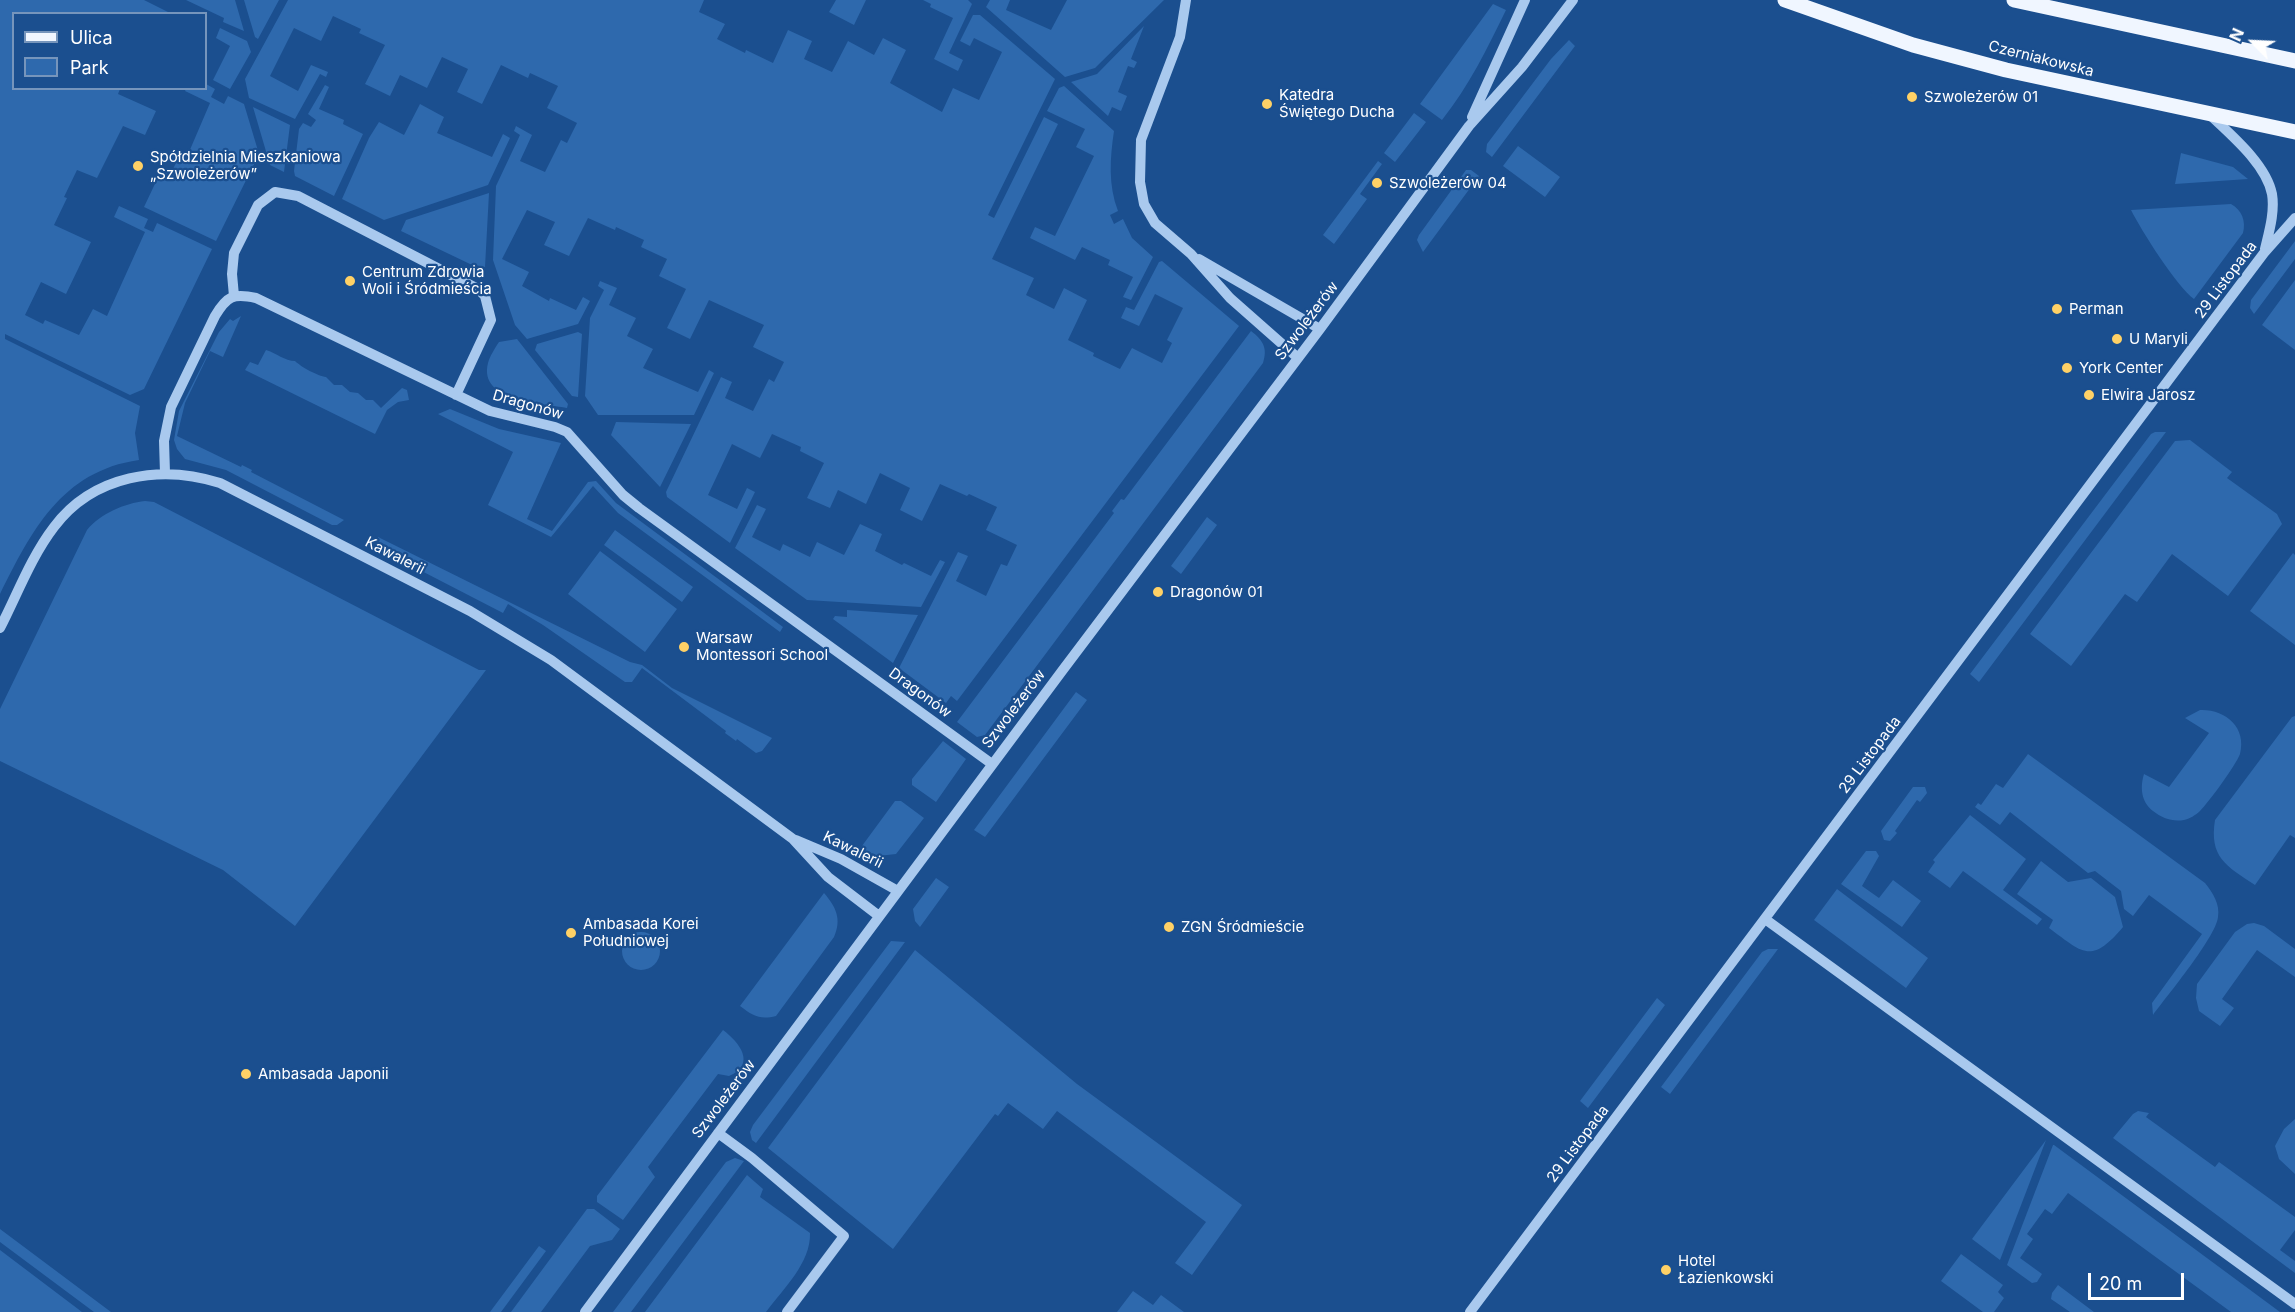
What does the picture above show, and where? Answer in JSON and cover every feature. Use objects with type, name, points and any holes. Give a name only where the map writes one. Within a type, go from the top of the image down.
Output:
[{"type":"main road","name":"Czerniakowska","points":[[1785,0],[1913,45],[2006,70],[2295,132]]},
{"type":"main road","points":[[2014,0],[2295,61]]},
{"type":"street","points":[[1186,0],[1180,38],[1142,140],[1140,182],[1144,204],[1155,223],[1191,254],[1230,298],[1298,358]]},
{"type":"street","name":"Szwoleżerów","points":[[1469,126],[1492,69],[1525,0]]},
{"type":"street","name":"Szwoleżerów","points":[[585,1312],[992,764],[1320,330],[1469,126],[1522,67],[1573,0]]},
{"type":"street","points":[[2210,115],[2247,151],[2265,177],[2272,195],[2271,224],[2264,253]]},
{"type":"street","points":[[165,473],[164,441],[171,407],[215,316],[223,303],[234,296],[232,274],[234,253],[258,205],[275,192],[298,196],[478,289],[485,296],[491,320],[456,395]]},
{"type":"street","name":"29 Listopada","points":[[1470,1312],[2264,253],[2295,218]]},
{"type":"street","points":[[1191,254],[1320,330]]},
{"type":"street","name":"Dragonów","points":[[234,296],[256,298],[490,411],[567,432],[623,495],[639,508],[992,764]]},
{"type":"street","name":"Kawalerii","points":[[0,628],[42,544],[55,525],[72,508],[110,484],[145,475],[165,473],[194,476],[220,483],[490,622],[550,660],[793,838],[828,877],[879,916]]},
{"type":"street","name":"Kawalerii","points":[[793,838],[841,859],[898,891]]},
{"type":"street","points":[[1765,919],[2295,1305]]},
{"type":"street","points":[[718,1132],[844,1236],[787,1312]]},
{"type":"green space","points":[[0,0],[144,0],[168,12],[12,12],[12,90],[120,90],[118,94],[156,111],[145,135],[123,126],[97,178],[77,170],[54,225],[91,242],[66,294],[41,282],[25,315],[43,324],[45,320],[79,335],[93,309],[107,316],[145,232],[114,217],[119,206],[148,219],[144,228],[153,232],[157,223],[212,249],[144,389],[130,395],[5,334],[5,339],[140,406],[135,433],[139,460],[112,466],[89,477],[69,491],[37,527],[0,594]]},
{"type":"green space","points":[[186,0],[235,0],[244,31],[223,22],[224,18]]},
{"type":"green space","points":[[244,0],[279,0],[258,39],[255,37]]},
{"type":"green space","points":[[288,0],[704,0],[699,12],[725,24],[717,39],[745,53],[746,50],[773,63],[788,30],[812,41],[804,59],[832,72],[848,41],[874,55],[883,38],[906,50],[890,83],[942,112],[953,88],[979,100],[1002,52],[974,38],[970,46],[960,41],[973,15],[980,15],[1055,79],[988,215],[994,218],[1044,117],[1058,124],[992,259],[1034,278],[1026,295],[1054,309],[1064,288],[1087,300],[1068,340],[1120,369],[1132,348],[1162,363],[1172,343],[1167,340],[1183,308],[1155,294],[1139,326],[1121,318],[1126,307],[1134,310],[1159,262],[1162,261],[1239,326],[957,701],[951,696],[946,703],[899,668],[958,552],[968,556],[956,581],[986,596],[1001,564],[1007,566],[1017,545],[986,530],[997,507],[940,484],[922,521],[900,510],[910,488],[880,473],[866,504],[838,490],[830,508],[807,498],[824,463],[800,451],[801,447],[772,434],[760,458],[732,444],[708,495],[737,509],[747,488],[755,492],[730,543],[667,497],[666,492],[721,377],[732,382],[725,398],[753,411],[769,379],[774,382],[784,362],[753,347],[764,325],[709,300],[690,339],[667,328],[686,289],[659,276],[667,259],[641,247],[644,240],[616,227],[615,230],[588,218],[569,256],[544,245],[555,222],[527,210],[502,259],[529,272],[522,286],[549,301],[550,298],[576,310],[583,297],[590,301],[578,324],[527,339],[515,325],[493,260],[496,186],[520,135],[514,131],[516,126],[532,135],[520,161],[545,172],[561,140],[567,143],[577,123],[547,108],[558,86],[530,73],[528,78],[501,65],[482,104],[457,92],[468,69],[442,57],[427,88],[400,75],[390,96],[365,84],[385,45],[359,33],[361,29],[333,16],[321,41],[294,28],[270,76],[298,91],[311,65],[328,72],[326,77],[320,74],[295,119],[249,98],[245,79]]},
{"type":"green space","points":[[836,0],[866,0],[854,25],[829,12]]},
{"type":"green space","points":[[923,0],[968,0],[972,4],[949,53],[963,60],[958,71],[934,59],[953,18],[930,7],[931,4]]},
{"type":"green space","points":[[990,0],[1010,0],[1006,10],[1051,30],[1067,0],[1164,0],[1095,68],[1065,77],[986,7]]},
{"type":"green space","points":[[1493,4],[1506,10],[1469,81],[1442,120],[1420,104]]},
{"type":"green space","points":[[1144,26],[1131,59],[1137,62],[1134,68],[1128,66],[1118,92],[1127,96],[1121,111],[1112,107],[1108,116],[1071,82],[1097,74]]},
{"type":"green space","points":[[220,28],[247,41],[251,52],[230,89],[213,80],[230,46],[216,38]]},
{"type":"green space","points":[[1569,40],[1575,46],[1492,157],[1486,152],[1487,144],[1551,59]]},
{"type":"green space","points":[[207,85],[215,89],[211,97],[224,104],[228,96],[244,104],[259,154],[216,241],[144,207],[162,169],[171,173],[179,157],[186,159],[210,103],[185,91],[207,90]]},
{"type":"green space","points":[[325,85],[329,87],[319,109],[344,120],[343,124],[363,134],[334,196],[295,176],[294,171],[299,129],[303,123],[311,127],[316,120],[308,114]]},
{"type":"green space","points":[[1064,86],[1114,131],[1111,171],[1118,211],[1110,215],[1114,224],[1123,219],[1132,238],[1153,257],[1131,300],[1123,297],[1133,277],[1108,265],[1110,260],[1082,247],[1075,260],[1030,238],[1035,227],[1055,236],[1094,156],[1076,147],[1085,129],[1047,111],[1059,88]]},
{"type":"green space","points":[[420,104],[444,117],[437,133],[492,157],[503,134],[510,138],[488,185],[384,220],[342,199],[369,138],[379,122],[404,135]]},
{"type":"green space","points":[[253,107],[290,125],[284,172],[270,165]]},
{"type":"green space","points":[[1414,113],[1426,122],[1395,162],[1384,153]]},
{"type":"green space","points":[[1518,146],[1560,177],[1545,197],[1503,166]]},
{"type":"green space","points":[[2181,153],[2233,167],[2248,179],[2175,184]]},
{"type":"green space","points":[[1378,161],[1382,164],[1360,194],[1367,199],[1334,244],[1323,235]]},
{"type":"green space","points":[[1466,170],[1471,170],[1479,176],[1423,252],[1417,240],[1419,235]]},
{"type":"green space","points":[[489,193],[485,267],[470,264],[401,231],[406,220]]},
{"type":"green space","points":[[2231,204],[2242,216],[2243,233],[2194,299],[2169,271],[2131,210]]},
{"type":"green space","points":[[2295,241],[2295,259],[2254,314],[2250,308],[2251,300]]},
{"type":"green space","points":[[2295,280],[2295,350],[2262,325]]},
{"type":"green space","points":[[600,281],[617,288],[609,305],[636,318],[627,336],[653,349],[643,368],[698,392],[709,370],[714,373],[694,415],[598,415],[585,396],[590,318],[604,290],[598,286]]},
{"type":"green space","points":[[241,316],[223,357],[210,351],[185,403],[177,436],[241,467],[242,465],[252,470],[251,472],[344,520],[337,525],[332,525],[226,470],[185,459],[177,449],[174,440],[179,411],[219,332],[230,319],[233,321]]},
{"type":"green space","points":[[1251,331],[1263,345],[1265,353],[1263,363],[985,735],[977,737],[957,722],[1114,513],[1112,511],[1121,499],[1124,500]]},
{"type":"green space","points":[[578,332],[582,334],[578,397],[572,396],[535,350],[537,344]]},
{"type":"green space","points":[[517,339],[568,404],[567,408],[514,398],[493,386],[487,376],[491,355],[499,342]]},
{"type":"green space","points":[[266,350],[295,361],[310,371],[326,377],[334,385],[342,385],[350,392],[358,393],[366,400],[373,400],[381,408],[402,388],[407,390],[409,400],[398,402],[387,410],[375,434],[245,370],[250,362],[258,365]]},
{"type":"green space","points":[[450,409],[499,429],[561,443],[527,519],[552,531],[588,482],[596,481],[616,503],[783,627],[780,632],[618,513],[593,486],[551,537],[488,505],[513,452],[438,414]]},
{"type":"green space","points":[[616,422],[691,424],[660,487],[611,435]]},
{"type":"green space","points":[[2166,432],[1979,682],[1970,674],[2151,434]]},
{"type":"green space","points":[[2190,440],[2232,472],[2227,478],[2277,514],[2282,524],[2228,596],[2172,554],[2137,602],[2125,594],[2071,666],[2030,634],[2175,441]]},
{"type":"green space","points":[[145,501],[154,502],[479,670],[486,670],[295,926],[223,870],[0,761],[0,709],[87,530],[113,510]]},
{"type":"green space","points":[[757,505],[766,509],[752,537],[780,551],[783,544],[810,557],[817,542],[844,555],[860,524],[882,534],[875,551],[902,565],[904,563],[931,576],[940,560],[945,562],[921,607],[807,600],[735,548]]},
{"type":"green space","points":[[1207,517],[1217,525],[1181,574],[1171,566]]},
{"type":"green space","points":[[615,530],[693,587],[682,602],[604,545]]},
{"type":"green space","points":[[378,537],[630,662],[642,665],[672,688],[772,738],[762,751],[756,753],[725,733],[726,731],[642,668],[632,682],[625,682],[543,625],[508,604],[503,613],[379,549]]},
{"type":"green space","points":[[600,551],[677,609],[645,652],[568,594]]},
{"type":"green space","points":[[2293,553],[2295,555],[2295,645],[2250,611]]},
{"type":"green space","points":[[847,610],[918,615],[893,663],[833,619],[835,616],[847,617]]},
{"type":"green space","points":[[1076,692],[1087,700],[985,837],[974,830]]},
{"type":"green space","points":[[2200,710],[2218,713],[2232,721],[2240,736],[2240,754],[2222,783],[2198,812],[2184,820],[2167,819],[2153,811],[2146,803],[2142,789],[2144,774],[2169,787],[2209,733],[2185,718]]},
{"type":"green space","points":[[2295,716],[2295,838],[2290,835],[2255,885],[2228,866],[2217,852],[2214,833],[2215,820]]},
{"type":"green space","points":[[943,741],[966,759],[936,802],[912,785],[912,779]]},
{"type":"green space","points":[[2028,754],[2205,883],[2215,899],[2218,917],[2209,938],[2153,1015],[2152,1003],[2202,934],[2149,895],[2133,916],[2124,909],[2121,891],[2095,871],[2088,873],[2010,812],[2000,825],[1975,807],[1978,803],[1981,805],[1996,784],[2003,788]]},
{"type":"green space","points":[[1913,787],[1925,787],[1927,793],[1920,802],[1917,800],[1890,841],[1884,840],[1881,831]]},
{"type":"green space","points":[[895,801],[901,801],[924,818],[896,854],[878,856],[859,850]]},
{"type":"green space","points":[[1970,815],[2026,859],[2003,890],[2042,919],[2037,925],[1963,871],[1950,888],[1928,872],[1935,862],[1933,860]]},
{"type":"green space","points":[[1866,851],[1876,851],[1879,856],[1862,886],[1879,898],[1893,880],[1921,901],[1902,927],[1841,884]]},
{"type":"green space","points":[[2041,861],[2068,882],[2091,878],[2115,897],[2123,927],[2103,947],[2087,951],[2070,944],[2049,928],[2053,920],[2017,894]]},
{"type":"green space","points":[[936,878],[949,887],[920,927],[915,921],[913,909]]},
{"type":"green space","points":[[1837,889],[1928,958],[1906,988],[1814,920]]},
{"type":"green space","points":[[824,893],[837,914],[838,924],[834,937],[776,1016],[757,1016],[740,1006]]},
{"type":"green space","points":[[2254,923],[2264,926],[2295,949],[2295,977],[2257,950],[2222,999],[2234,1008],[2220,1026],[2199,1011],[2196,998],[2197,984],[2235,932],[2247,924]]},
{"type":"green space","points":[[641,932],[654,938],[660,951],[654,964],[641,970],[628,964],[622,951],[628,938]]},
{"type":"green space","points":[[891,941],[905,942],[756,1143],[752,1140],[750,1132],[753,1125]]},
{"type":"green space","points":[[1768,949],[1778,949],[1670,1094],[1661,1087],[1762,952]]},
{"type":"green space","points":[[915,950],[1077,1084],[1242,1205],[1192,1275],[1175,1263],[1206,1222],[1057,1111],[1043,1129],[1008,1103],[998,1116],[995,1114],[893,1249],[768,1148]]},
{"type":"green space","points":[[1657,998],[1665,1005],[1588,1108],[1580,1101]]},
{"type":"green space","points":[[723,1030],[739,1047],[744,1059],[742,1065],[729,1076],[718,1074],[648,1167],[655,1177],[623,1220],[597,1202],[597,1196]]},
{"type":"green space","points":[[2138,1111],[2149,1113],[2146,1117],[2215,1167],[2219,1162],[2295,1217],[2295,1230],[2280,1250],[2295,1261],[2295,1273],[2113,1138]]},
{"type":"green space","points":[[2295,1119],[2295,1174],[2279,1159],[2275,1146],[2284,1129]]},
{"type":"green space","points":[[2046,1140],[2000,1260],[1972,1239]]},
{"type":"green space","points":[[2053,1145],[2280,1312],[2231,1312],[2068,1193],[2052,1214],[2045,1209],[2027,1234],[2033,1239],[2020,1258],[2042,1274],[2037,1282],[2032,1283],[2007,1265]]},
{"type":"green space","points":[[735,1158],[744,1161],[631,1312],[613,1312],[726,1162]]},
{"type":"green space","points":[[747,1175],[763,1189],[760,1197],[810,1233],[806,1255],[788,1285],[766,1312],[645,1312]]},
{"type":"green space","points":[[587,1209],[594,1209],[620,1229],[612,1240],[590,1246],[541,1312],[511,1312]]},
{"type":"green space","points":[[0,1229],[111,1312],[94,1312],[0,1242]]},
{"type":"green space","points":[[539,1246],[546,1251],[501,1312],[490,1312]]},
{"type":"green space","points":[[0,1250],[82,1312],[0,1312]]},
{"type":"green space","points":[[1961,1254],[2003,1285],[1998,1292],[2004,1298],[1994,1312],[1983,1312],[1941,1281]]},
{"type":"green space","points":[[2058,1285],[2094,1312],[2070,1312],[2051,1299]]},
{"type":"green space","points":[[1133,1291],[1153,1305],[1161,1295],[1184,1312],[1117,1312]]},
{"type":"place","name":"Szwoleżerów 01","points":[[1912,97]]},
{"type":"place","name":"Katedra Świętego Ducha","points":[[1267,104]]},
{"type":"place","name":"Spółdzielnia Mieszkaniowa „Szwoleżerów”","points":[[138,166]]},
{"type":"place","name":"Szwoleżerów 04","points":[[1377,183]]},
{"type":"place","name":"Centrum Zdrowia Woli i Śródmieścia","points":[[350,281]]},
{"type":"place","name":"Perman","points":[[2057,309]]},
{"type":"place","name":"U Maryli","points":[[2117,339]]},
{"type":"place","name":"York Center","points":[[2067,368]]},
{"type":"place","name":"Elwira Jarosz","points":[[2089,395]]},
{"type":"place","name":"Dragonów 01","points":[[1158,592]]},
{"type":"place","name":"Warsaw Montessori School","points":[[684,647]]},
{"type":"place","name":"ZGN Śródmieście","points":[[1169,927]]},
{"type":"place","name":"Ambasada Korei Południowej","points":[[571,933]]},
{"type":"place","name":"Ambasada Japonii","points":[[246,1074]]},
{"type":"place","name":"Hotel Łazienkowski","points":[[1666,1270]]}]
